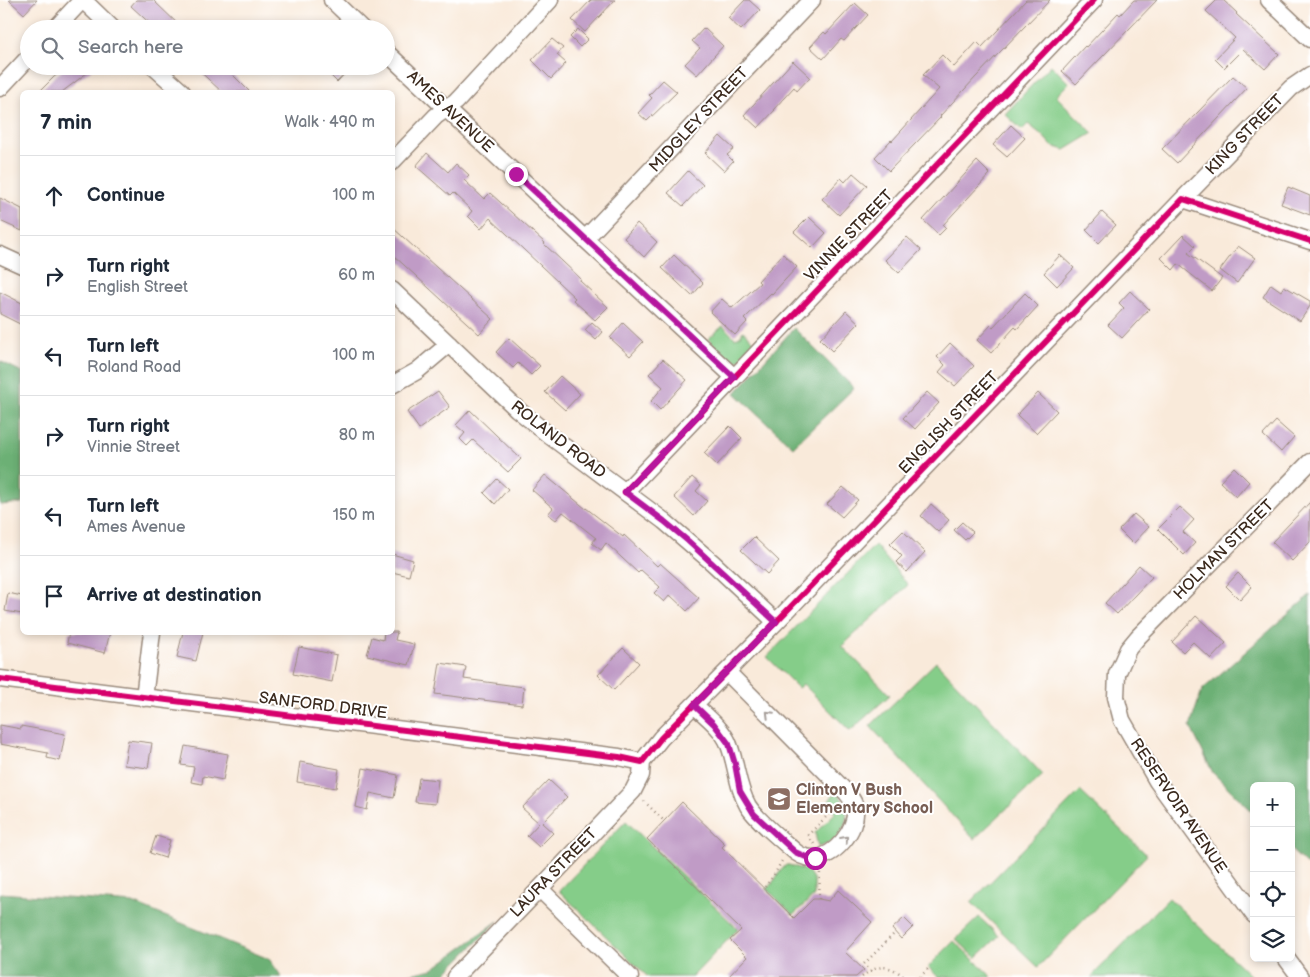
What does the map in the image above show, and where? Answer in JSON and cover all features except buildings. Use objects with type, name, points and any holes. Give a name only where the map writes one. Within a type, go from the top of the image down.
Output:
[{"type":"street","points":[[63,20],[82,0],[103,20]]},
{"type":"street","points":[[332,0],[353,20]]},
{"type":"street","points":[[395,159],[436,116],[456,102],[550,0]]},
{"type":"street","name":"MIDGLEY STREET","points":[[585,239],[812,0]]},
{"type":"street","name":"VINNIE STREET","points":[[625,492],[1094,0]]},
{"type":"street","points":[[1269,0],[1310,38]]},
{"type":"street","name":"AMES AVENUE","points":[[395,60],[734,377]]},
{"type":"street","points":[[0,88],[20,67]]},
{"type":"street","name":"KING STREET","points":[[1183,199],[1291,88],[1310,74]]},
{"type":"street","points":[[163,75],[180,90]]},
{"type":"street","points":[[1183,199],[1310,241]]},
{"type":"street","name":"ENGLISH STREET","points":[[642,762],[661,738],[776,622],[1183,199]]},
{"type":"street","points":[[0,255],[20,264]]},
{"type":"street","name":"ROLAND ROAD","points":[[395,293],[517,409],[664,521],[776,622]]},
{"type":"street","points":[[395,383],[417,371],[449,344]]},
{"type":"street","name":"HOLMAN STREET","points":[[1138,637],[1310,462]]},
{"type":"street","points":[[144,698],[152,635]]},
{"type":"street","name":"RESERVOIR AVENUE","points":[[1138,637],[1128,649],[1117,674],[1116,697],[1122,720],[1157,781],[1250,909]]},
{"type":"street","points":[[694,705],[714,724],[729,744],[740,791],[754,814],[795,852],[806,857],[818,858],[834,849],[850,833],[855,818],[855,806],[846,792],[727,672]]},
{"type":"street","name":"SANFORD DRIVE","points":[[0,679],[287,714],[619,757],[642,762]]},
{"type":"street","name":"LAURA STREET","points":[[454,977],[633,790],[641,775],[642,762]]},
{"type":"street","points":[[540,889],[630,977]]},
{"type":"street","points":[[1289,962],[1300,977]]},
{"type":"path","points":[[643,800],[664,821]]},
{"type":"path","points":[[819,899],[820,868],[815,845],[808,835],[831,812]]},
{"type":"path","points":[[765,887],[774,875],[783,857]]},
{"type":"path","points":[[871,971],[864,964],[895,933]]},
{"type":"path","points":[[862,977],[876,968],[886,967],[898,971],[904,977]]},
{"type":"path","points":[[922,976],[929,968]]},
{"type":"green space","points":[[1051,65],[1069,83],[1056,96],[1093,133],[1065,150],[1052,146],[1028,124],[1022,130],[1005,114]]},
{"type":"green space","points":[[723,326],[735,338],[740,336],[743,331],[756,343],[741,359],[735,362],[727,359],[708,339]]},
{"type":"green space","points":[[794,328],[854,388],[793,447],[735,393]]},
{"type":"green space","points":[[0,361],[20,371],[20,503],[0,505]]},
{"type":"green space","points":[[875,545],[908,585],[842,646],[890,695],[850,731],[803,684],[798,688],[767,657]]},
{"type":"green space","points":[[1310,595],[1310,868],[1295,854],[1295,782],[1250,782],[1250,809],[1213,773],[1190,726],[1202,690]]},
{"type":"green space","points":[[936,662],[1043,775],[974,839],[870,726]]},
{"type":"green space","points":[[1080,791],[1147,855],[1038,967],[971,902]]},
{"type":"green space","points":[[837,793],[845,806],[846,821],[835,838],[818,847],[815,833],[835,813],[829,801]]},
{"type":"green space","points":[[626,821],[738,929],[692,977],[648,977],[559,891]]},
{"type":"green space","points":[[786,865],[808,871],[814,880],[814,896],[793,915],[767,889]]},
{"type":"green space","points":[[0,893],[133,903],[269,959],[282,977],[0,977]]},
{"type":"green space","points":[[1169,898],[1252,977],[1091,977]]},
{"type":"green space","points":[[979,917],[999,936],[976,958],[956,939]]},
{"type":"green space","points":[[498,921],[442,977],[396,977],[433,969]]},
{"type":"green space","points":[[954,941],[992,977],[938,977],[928,967]]},
{"type":"cycle path","points":[[625,492],[1094,0]]},
{"type":"cycle path","points":[[0,679],[619,757],[642,762],[661,738],[776,622],[1183,199],[1310,241]]},
{"type":"place","name":"Clinton V Bush Elementary School","points":[[779,799]]},
{"type":"route","points":[[516,174],[734,377],[625,492],[688,541],[776,622],[694,705],[714,724],[729,744],[740,791],[749,808],[795,852],[806,857],[815,858]]}]
